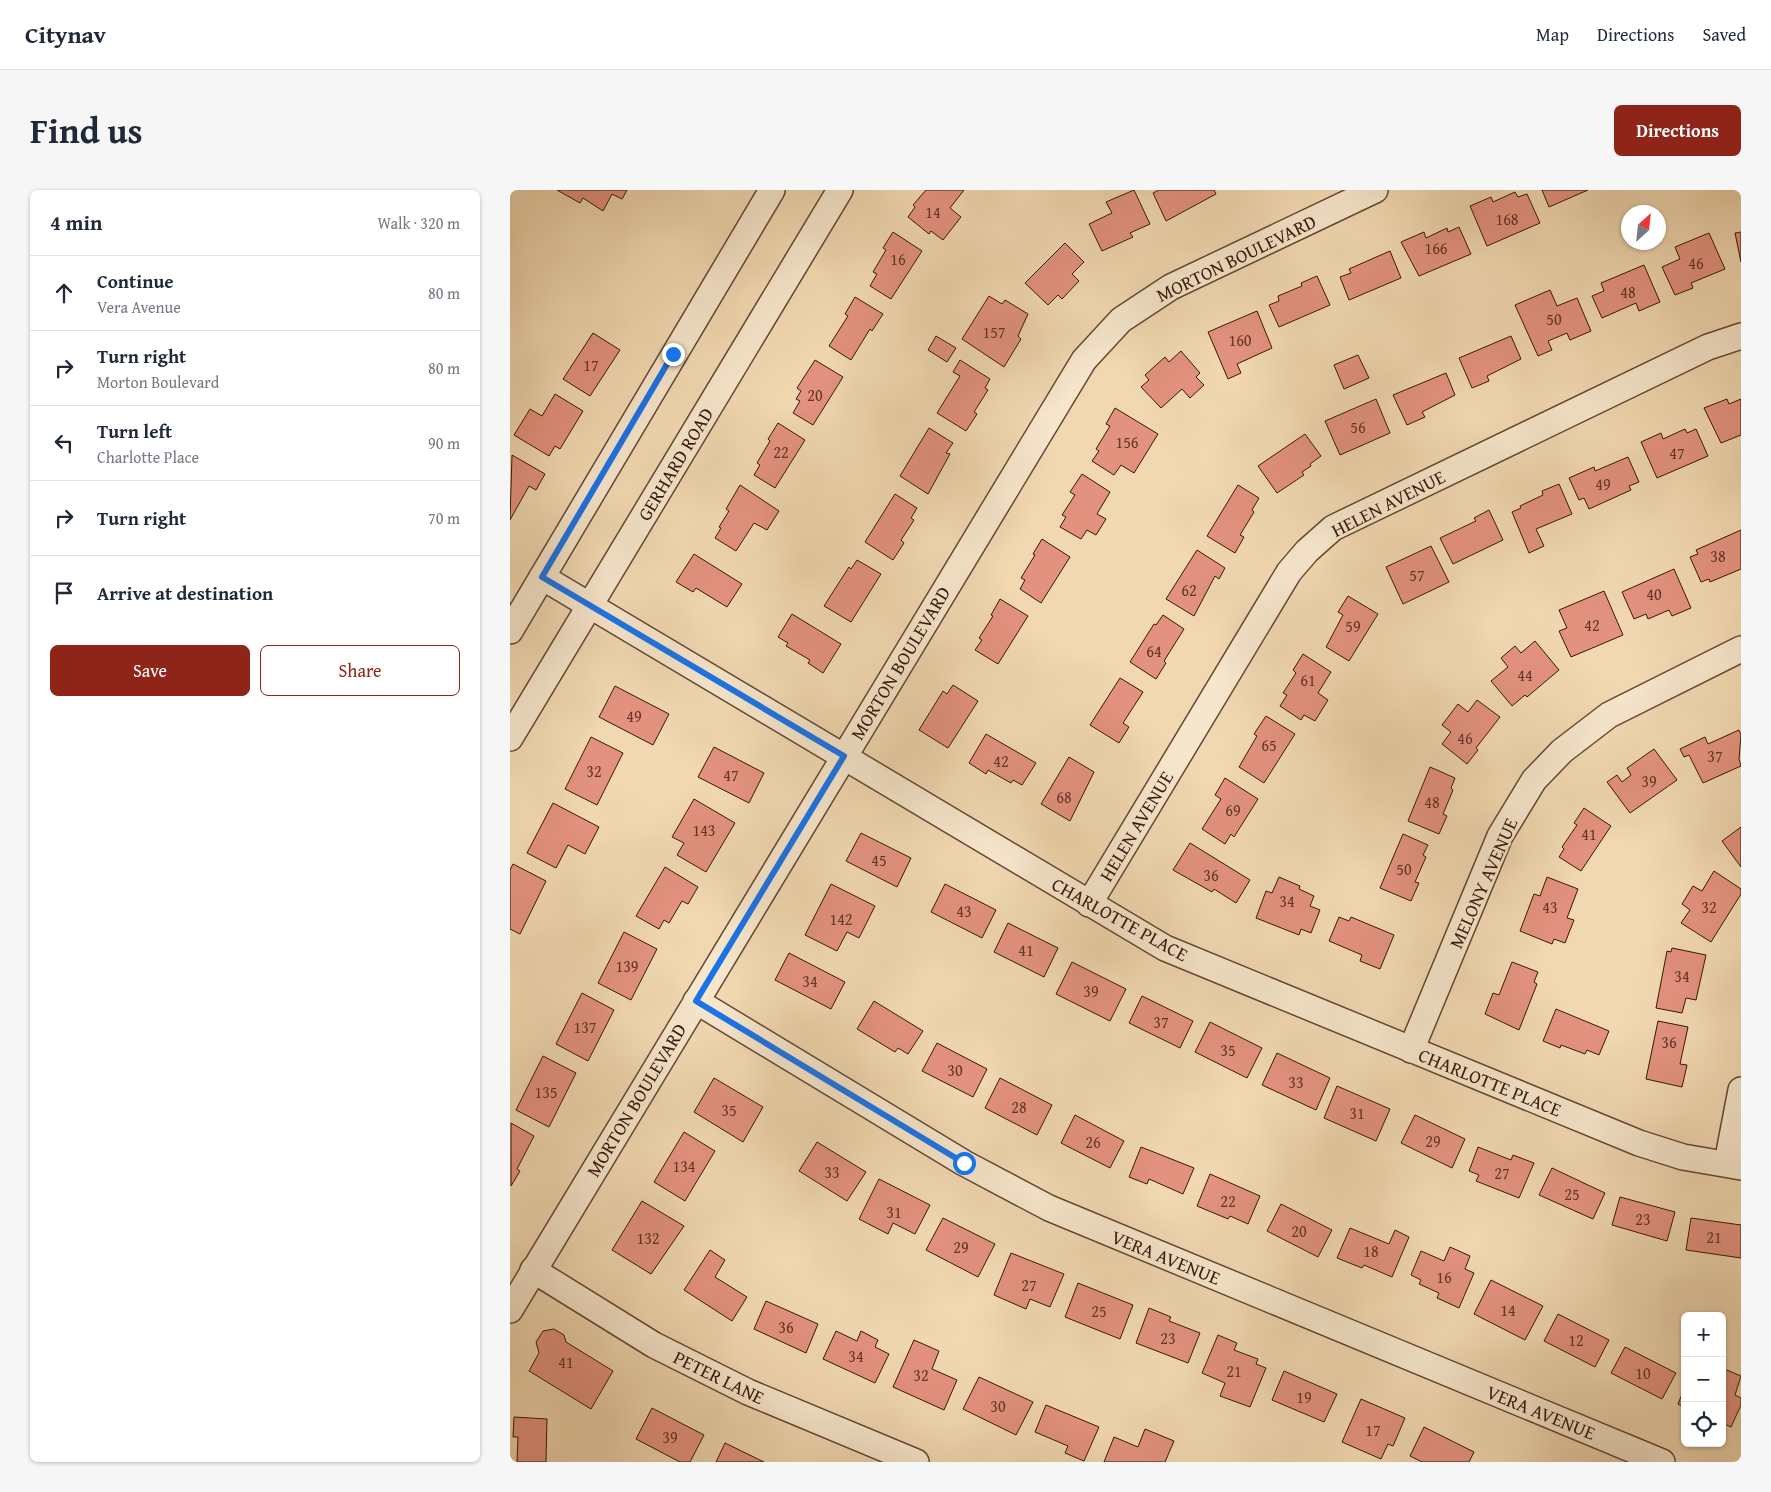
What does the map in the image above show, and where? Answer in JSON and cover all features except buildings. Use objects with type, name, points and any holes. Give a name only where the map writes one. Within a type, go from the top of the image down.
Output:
[{"type":"street","points":[[510,631],[772,190]]},
{"type":"street","name":"GERHARD ROAD","points":[[510,738],[840,190]]},
{"type":"street","name":"MORTON BOULEVARD","points":[[510,1310],[1084,360],[1121,320],[1170,287],[1375,190]]},
{"type":"street","name":"HELEN AVENUE","points":[[1089,904],[1289,572],[1307,551],[1333,528],[1708,347],[1741,336]]},
{"type":"street","name":"CHARLOTTE PLACE","points":[[542,577],[1165,948],[1638,1143],[1683,1157],[1734,1165]]},
{"type":"street","name":"MELONY AVENUE","points":[[1411,1050],[1500,836],[1534,780],[1562,751],[1609,715],[1741,649]]},
{"type":"street","name":"VERA AVENUE","points":[[696,1001],[964,1163],[1049,1208],[1662,1462]]},
{"type":"street","points":[[1734,1165],[1741,1090]]},
{"type":"street","name":"PETER LANE","points":[[534,1270],[654,1345],[748,1392],[916,1462]]},
{"type":"route","points":[[673,354],[542,577],[844,756],[696,1001],[964,1163]]}]
